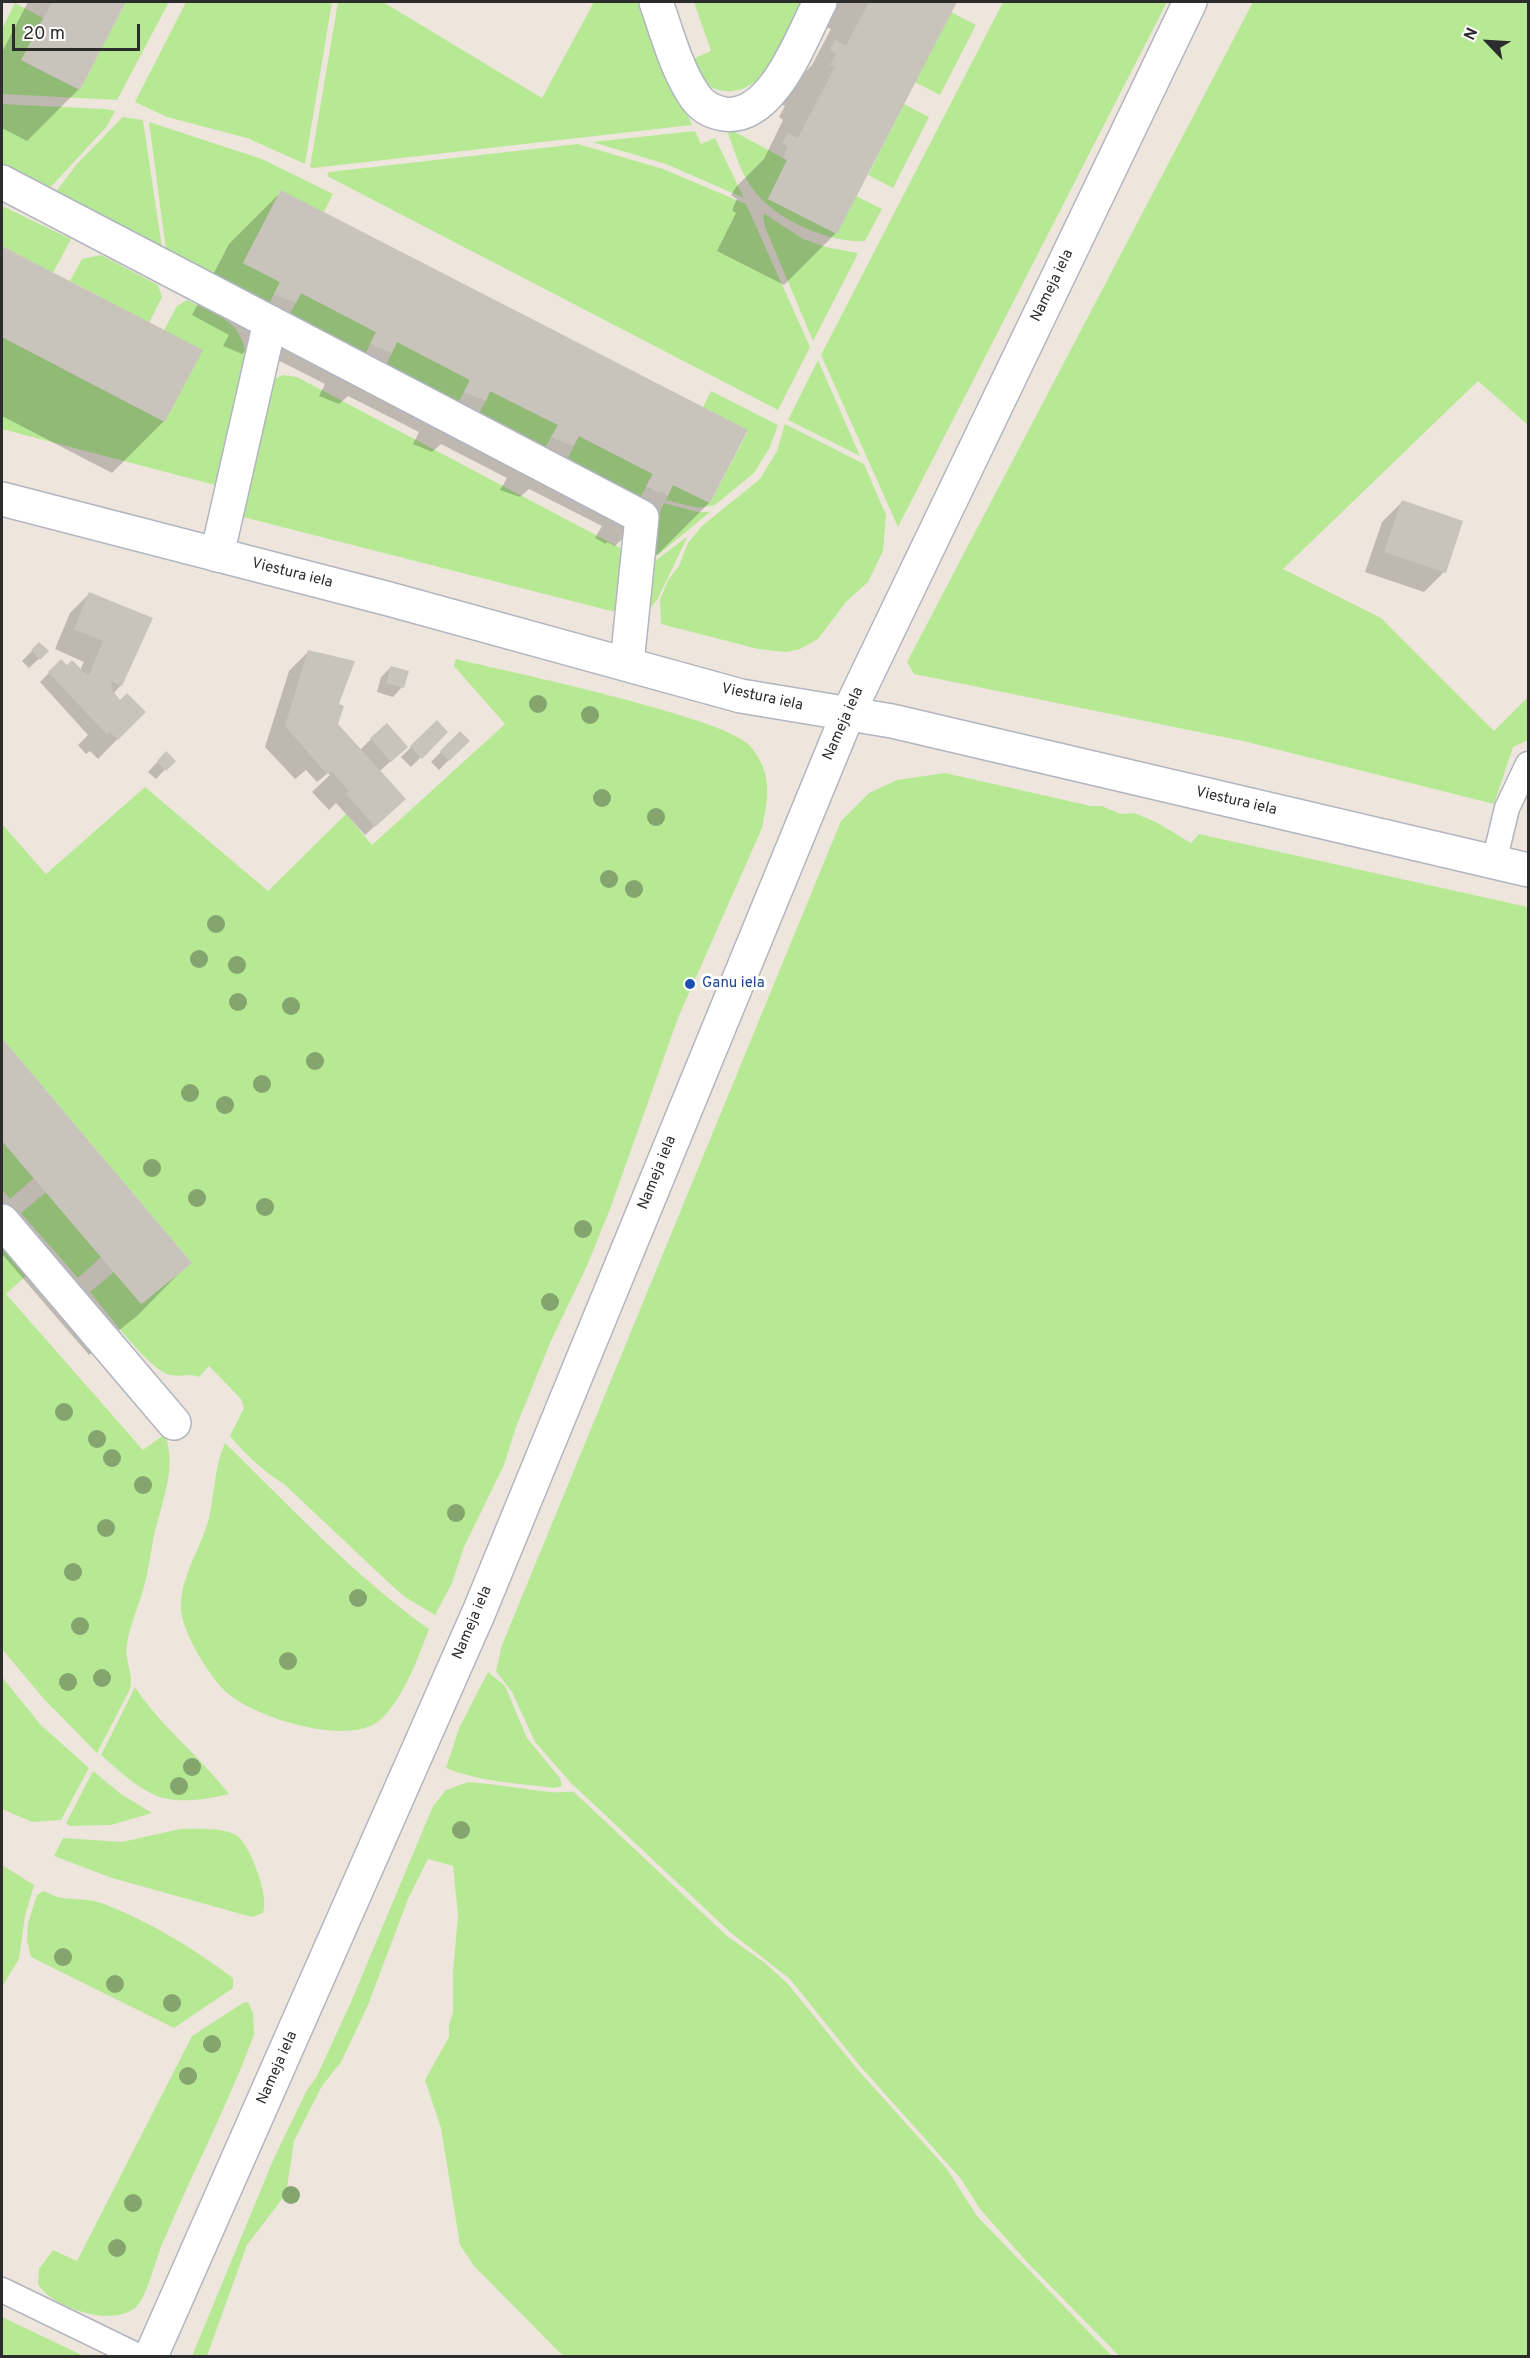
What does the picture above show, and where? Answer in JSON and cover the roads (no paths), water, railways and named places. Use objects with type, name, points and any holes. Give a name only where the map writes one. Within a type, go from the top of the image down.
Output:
[{"type":"street","points":[[656,2],[682,73],[696,98],[713,112],[733,115],[753,108],[770,94],[785,72],[820,2]]},
{"type":"street","name":"Nameja iela","points":[[151,2356],[478,1612],[847,716],[1190,2]]},
{"type":"street","points":[[2,182],[642,517],[627,663]]},
{"type":"street","points":[[217,555],[270,322]]},
{"type":"street","name":"Viestura iela","points":[[2,499],[627,663],[741,696],[892,722],[1528,870]]},
{"type":"street","points":[[2,1221],[174,1423]]},
{"type":"lane","points":[[1494,862],[1507,808],[1528,764]]},
{"type":"lane","points":[[2,2290],[138,2356]]},
{"type":"place","name":"Ganu iela","points":[[690,984]]}]
